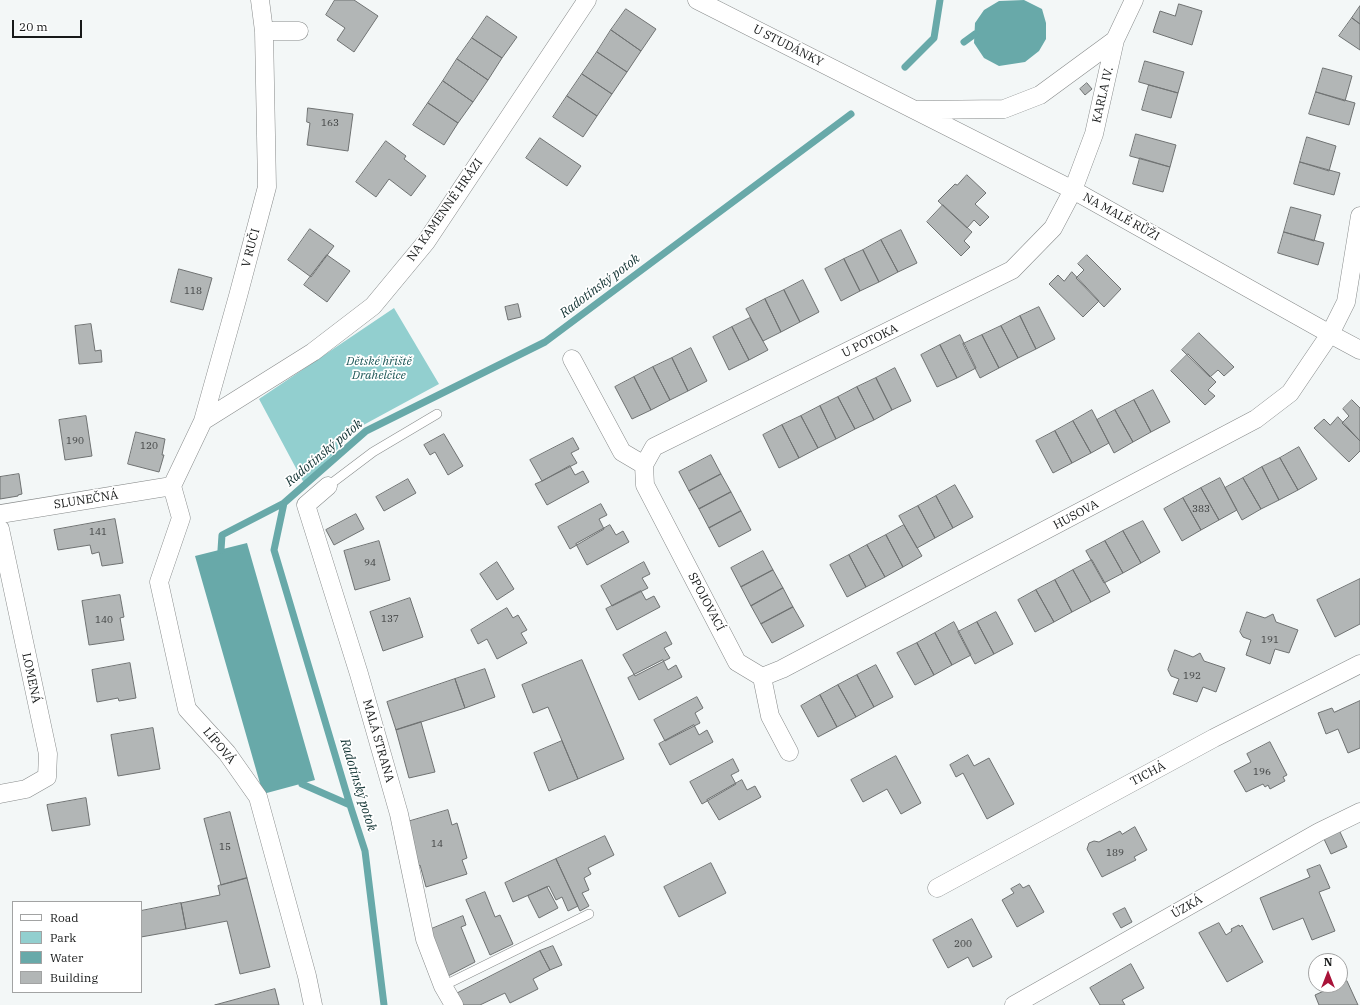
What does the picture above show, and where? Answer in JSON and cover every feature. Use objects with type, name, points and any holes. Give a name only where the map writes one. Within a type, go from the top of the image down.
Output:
[{"type":"street","name":"V RUČI","points":[[172,486],[203,421],[267,187],[264,31],[260,0]]},
{"type":"street","name":"NA KAMENNÉ HRÁZI","points":[[203,421],[313,352],[372,306],[426,242],[587,0]]},
{"type":"street","name":"U STUDÁNKY","points":[[697,0],[879,91]]},
{"type":"street","name":"KARLA IV.","points":[[1073,190],[1094,134],[1115,40],[1134,0]]},
{"type":"street","points":[[264,31],[299,31]]},
{"type":"street","points":[[915,110],[1004,109],[1040,95],[1115,40]]},
{"type":"street","name":"NA MALÉ RŮŽI","points":[[879,91],[1073,190],[1360,350]]},
{"type":"street","name":"U POTOKA","points":[[644,465],[654,447],[1012,270],[1054,228],[1073,190]]},
{"type":"street","name":"HUSOVA","points":[[762,677],[782,669],[1256,419],[1290,393],[1330,334],[1346,302],[1360,216]]},
{"type":"street","points":[[572,359],[622,452],[644,465]]},
{"type":"street","name":"SPOJOVACÍ","points":[[644,465],[645,485],[737,662],[762,677]]},
{"type":"street","name":"SLUNEČNÁ","points":[[0,514],[172,486]]},
{"type":"street","name":"LÍPOVÁ","points":[[172,486],[181,518],[159,582],[187,709],[227,753],[258,797],[305,968],[313,1005]]},
{"type":"street","name":"MALÁ STRANA","points":[[328,486],[306,505],[394,795],[425,939],[443,986],[454,1005]]},
{"type":"street","name":"LOMENÁ","points":[[0,529],[48,754],[47,777],[26,789],[0,794]]},
{"type":"street","name":"TICHÁ","points":[[937,888],[1214,738],[1360,664]]},
{"type":"street","points":[[762,677],[770,716],[789,752]]},
{"type":"street","name":"ÚZKÁ","points":[[1014,1005],[1319,832],[1360,812]]},
{"type":"lane","points":[[328,486],[372,452],[438,414]]},
{"type":"lane","points":[[443,986],[589,914]]},
{"type":"green space","name":"Dětské hřiště Drahelčice","points":[[394,308],[439,384],[356,429],[305,485],[259,399]]},
{"type":"water","points":[[1024,0],[1042,9],[1046,23],[1046,39],[1039,51],[1025,62],[999,66],[984,58],[974,43],[975,23],[984,10],[999,1]]},
{"type":"water","points":[[247,543],[315,780],[263,794],[195,556]]},
{"type":"building","points":[[335,0],[354,0],[378,16],[354,52],[337,40],[345,28],[326,15]]},
{"type":"building","points":[[1179,4],[1202,11],[1192,45],[1153,32],[1160,11],[1175,16]]},
{"type":"building","points":[[1360,6],[1360,24],[1352,18]]},
{"type":"building","points":[[626,9],[656,29],[641,51],[611,30]]},
{"type":"building","points":[[487,16],[517,37],[502,58],[472,38]]},
{"type":"building","points":[[1352,18],[1360,24],[1360,50],[1339,36]]},
{"type":"building","points":[[611,30],[641,51],[627,72],[597,52]]},
{"type":"building","points":[[472,38],[502,58],[488,80],[457,59]]},
{"type":"building","points":[[597,52],[627,72],[612,94],[582,74]]},
{"type":"building","points":[[457,59],[488,80],[473,102],[443,81]]},
{"type":"building","points":[[1145,61],[1184,72],[1178,93],[1139,82]]},
{"type":"building","points":[[1323,68],[1352,76],[1345,101],[1316,92]]},
{"type":"building","points":[[582,74],[612,94],[597,116],[567,96]]},
{"type":"building","points":[[443,81],[473,102],[458,123],[428,103]]},
{"type":"building","points":[[1087,83],[1092,89],[1085,95],[1080,89]]},
{"type":"building","points":[[1149,85],[1178,93],[1171,118],[1142,110]]},
{"type":"building","points":[[1316,92],[1355,103],[1349,125],[1309,114]]},
{"type":"building","points":[[567,96],[597,116],[583,137],[553,117]]},
{"type":"building","points":[[428,103],[458,123],[444,145],[413,125]]},
{"type":"building","points":[[308,108],[353,114],[348,151],[307,145],[310,123],[307,122]]},
{"type":"building","points":[[1136,134],[1176,145],[1170,167],[1130,156]]},
{"type":"building","points":[[1307,137],[1336,146],[1329,171],[1300,162]]},
{"type":"building","points":[[540,138],[581,166],[567,186],[526,158]]},
{"type":"building","points":[[386,141],[406,156],[404,159],[426,176],[411,196],[389,179],[376,197],[356,182]]},
{"type":"building","points":[[1140,158],[1170,167],[1163,192],[1133,184]]},
{"type":"building","points":[[1300,162],[1340,173],[1334,195],[1294,184]]},
{"type":"building","points":[[967,175],[986,193],[975,204],[989,217],[980,226],[974,220],[967,228],[938,201],[955,184],[957,185]]},
{"type":"building","points":[[943,205],[972,232],[964,241],[970,247],[961,256],[927,222]]},
{"type":"building","points":[[1291,207],[1321,215],[1314,241],[1284,232]]},
{"type":"building","points":[[310,229],[334,246],[311,277],[288,260]]},
{"type":"building","points":[[901,230],[917,263],[898,272],[881,240]]},
{"type":"building","points":[[1284,232],[1324,243],[1318,265],[1278,253]]},
{"type":"building","points":[[881,240],[898,272],[879,282],[863,250]]},
{"type":"building","points":[[863,250],[879,282],[860,291],[844,259]]},
{"type":"building","points":[[327,255],[350,271],[327,302],[304,285]]},
{"type":"building","points":[[1087,255],[1121,289],[1104,307],[1076,278],[1084,270],[1078,264]]},
{"type":"building","points":[[844,259],[860,291],[841,301],[825,269]]},
{"type":"building","points":[[179,269],[212,278],[203,310],[171,302]]},
{"type":"building","points":[[1072,272],[1099,301],[1083,317],[1049,284],[1058,275],[1064,281]]},
{"type":"building","points":[[803,280],[819,312],[800,322],[784,290]]},
{"type":"building","points":[[784,290],[800,322],[781,332],[765,299]]},
{"type":"building","points":[[765,299],[781,332],[763,341],[746,309]]},
{"type":"building","points":[[518,304],[521,317],[508,320],[505,307]]},
{"type":"building","points":[[1039,307],[1055,339],[1036,349],[1020,316]]},
{"type":"building","points":[[1020,316],[1036,349],[1018,358],[1001,326]]},
{"type":"building","points":[[750,318],[768,350],[749,360],[732,327]]},
{"type":"building","points":[[91,324],[95,351],[101,350],[102,362],[79,364],[75,326]]},
{"type":"building","points":[[1001,326],[1018,358],[999,368],[982,335]]},
{"type":"building","points":[[732,327],[749,360],[729,370],[713,337]]},
{"type":"building","points":[[1199,333],[1234,367],[1224,376],[1218,370],[1210,377],[1182,350]]},
{"type":"building","points":[[960,335],[976,368],[957,378],[940,345]]},
{"type":"building","points":[[982,335],[999,368],[980,378],[963,344]]},
{"type":"building","points":[[940,345],[957,378],[937,387],[921,355]]},
{"type":"building","points":[[691,348],[707,381],[688,391],[672,358]]},
{"type":"building","points":[[1188,354],[1216,382],[1208,390],[1215,396],[1205,405],[1171,371]]},
{"type":"building","points":[[672,358],[688,391],[670,400],[653,367]]},
{"type":"building","points":[[653,367],[670,400],[651,410],[634,377]]},
{"type":"building","points":[[895,368],[911,401],[892,410],[876,378]]},
{"type":"building","points":[[634,377],[651,410],[632,419],[615,387]]},
{"type":"building","points":[[876,378],[892,410],[874,420],[857,387]]},
{"type":"building","points":[[857,387],[874,420],[855,429],[838,397]]},
{"type":"building","points":[[1153,390],[1170,422],[1151,432],[1134,400]]},
{"type":"building","points":[[838,397],[855,429],[836,439],[820,406]]},
{"type":"building","points":[[1134,400],[1151,432],[1133,442],[1115,410]]},
{"type":"building","points":[[1352,400],[1360,408],[1360,441],[1342,423],[1349,416],[1343,409]]},
{"type":"building","points":[[820,406],[836,439],[818,448],[801,416]]},
{"type":"building","points":[[1092,410],[1109,443],[1091,453],[1073,421]]},
{"type":"building","points":[[1115,410],[1133,442],[1114,453],[1097,420]]},
{"type":"building","points":[[86,416],[92,456],[65,460],[59,420]]},
{"type":"building","points":[[801,416],[818,448],[799,458],[782,425]]},
{"type":"building","points":[[1338,417],[1360,441],[1360,451],[1349,462],[1314,428],[1324,419],[1330,425]]},
{"type":"building","points":[[1073,421],[1091,453],[1072,463],[1055,431]]},
{"type":"building","points":[[782,425],[799,458],[779,468],[763,435]]},
{"type":"building","points":[[1055,431],[1072,463],[1053,473],[1036,441]]},
{"type":"building","points":[[136,432],[165,439],[162,455],[164,455],[159,472],[128,464]]},
{"type":"building","points":[[444,434],[463,466],[448,475],[435,452],[430,455],[424,445]]},
{"type":"building","points":[[573,438],[579,449],[571,453],[577,463],[542,481],[530,460]]},
{"type":"building","points":[[1299,447],[1317,479],[1298,490],[1280,458]]},
{"type":"building","points":[[711,455],[721,474],[689,491],[679,472]]},
{"type":"building","points":[[1280,458],[1298,490],[1279,500],[1262,467]]},
{"type":"building","points":[[570,466],[575,475],[583,471],[589,482],[547,505],[535,484]]},
{"type":"building","points":[[1262,467],[1279,500],[1261,509],[1243,478]]},
{"type":"building","points":[[19,474],[22,494],[0,499],[0,477]]},
{"type":"building","points":[[721,474],[731,492],[699,509],[689,491]]},
{"type":"building","points":[[1220,478],[1237,510],[1219,520],[1201,488]]},
{"type":"building","points":[[1243,478],[1261,509],[1242,520],[1225,488]]},
{"type":"building","points":[[408,479],[416,493],[384,511],[376,497]]},
{"type":"building","points":[[955,485],[973,517],[953,528],[936,496]]},
{"type":"building","points":[[1201,488],[1219,520],[1201,530],[1183,498]]},
{"type":"building","points":[[731,492],[741,511],[709,528],[699,509]]},
{"type":"building","points":[[936,496],[953,528],[935,538],[918,506]]},
{"type":"building","points":[[1183,498],[1201,530],[1182,541],[1164,509]]},
{"type":"building","points":[[601,504],[607,515],[599,519],[604,529],[570,549],[558,527]]},
{"type":"building","points":[[918,506],[935,538],[917,548],[899,516]]},
{"type":"building","points":[[741,511],[751,530],[719,547],[709,528]]},
{"type":"building","points":[[356,514],[364,529],[334,545],[326,530]]},
{"type":"building","points":[[115,519],[123,563],[102,566],[99,552],[92,554],[90,545],[58,550],[54,530]]},
{"type":"building","points":[[1143,521],[1160,552],[1141,563],[1123,531]]},
{"type":"building","points":[[610,525],[616,535],[623,531],[629,542],[587,565],[576,544]]},
{"type":"building","points":[[904,525],[922,556],[903,567],[886,535]]},
{"type":"building","points":[[1123,531],[1141,563],[1123,573],[1105,541]]},
{"type":"building","points":[[886,535],[903,567],[885,577],[867,545]]},
{"type":"building","points":[[379,541],[390,580],[355,590],[344,551]]},
{"type":"building","points":[[1105,541],[1123,573],[1104,583],[1086,551]]},
{"type":"building","points":[[867,545],[885,577],[866,587],[849,555]]},
{"type":"building","points":[[763,551],[773,570],[741,587],[731,568]]},
{"type":"building","points":[[849,555],[866,587],[847,597],[830,565]]},
{"type":"building","points":[[1092,560],[1110,592],[1091,602],[1073,570]]},
{"type":"building","points":[[497,562],[514,589],[497,600],[480,574]]},
{"type":"building","points":[[644,562],[650,574],[642,578],[648,588],[612,606],[601,586]]},
{"type":"building","points":[[773,570],[783,588],[751,606],[741,587]]},
{"type":"building","points":[[1073,570],[1091,602],[1072,612],[1055,580]]},
{"type":"building","points":[[1360,579],[1360,624],[1335,637],[1317,600]]},
{"type":"building","points":[[1055,580],[1072,612],[1054,622],[1036,590]]},
{"type":"building","points":[[783,588],[793,607],[761,624],[751,606]]},
{"type":"building","points":[[1036,590],[1054,622],[1035,632],[1018,600]]},
{"type":"building","points":[[641,591],[646,600],[654,596],[660,607],[617,630],[606,609]]},
{"type":"building","points":[[120,595],[124,617],[120,618],[124,640],[89,645],[82,601]]},
{"type":"building","points":[[410,598],[423,637],[383,651],[370,612]]},
{"type":"building","points":[[793,607],[804,626],[772,643],[761,624]]},
{"type":"building","points":[[507,608],[513,618],[518,615],[527,630],[521,633],[527,643],[497,659],[487,639],[478,644],[471,630]]},
{"type":"building","points":[[996,612],[1013,644],[994,654],[977,622]]},
{"type":"building","points":[[1247,612],[1265,618],[1273,614],[1276,622],[1298,630],[1289,653],[1275,649],[1270,664],[1246,655],[1251,640],[1243,637],[1240,632]]},
{"type":"building","points":[[954,622],[971,655],[952,665],[935,633]]},
{"type":"building","points":[[977,622],[994,654],[975,664],[958,632]]},
{"type":"building","points":[[666,632],[672,644],[664,648],[670,658],[635,676],[623,655]]},
{"type":"building","points":[[935,633],[952,665],[934,675],[917,643]]},
{"type":"building","points":[[917,643],[934,675],[915,685],[897,653]]},
{"type":"building","points":[[1175,650],[1193,657],[1200,653],[1204,661],[1225,668],[1216,692],[1203,687],[1197,702],[1173,694],[1179,679],[1171,676],[1168,670]]},
{"type":"building","points":[[582,660],[624,759],[578,779],[548,707],[533,713],[522,685]]},
{"type":"building","points":[[663,660],[668,670],[676,665],[682,677],[639,700],[628,678]]},
{"type":"building","points":[[130,663],[136,698],[119,701],[118,698],[97,702],[92,670]]},
{"type":"building","points":[[876,665],[893,697],[874,707],[857,675]]},
{"type":"building","points":[[485,669],[495,697],[465,708],[455,679]]},
{"type":"building","points":[[857,675],[874,707],[856,717],[838,685]]},
{"type":"building","points":[[455,679],[465,708],[396,730],[387,702]]},
{"type":"building","points":[[838,685],[856,717],[837,727],[820,695]]},
{"type":"building","points":[[820,695],[837,727],[818,737],[801,706]]},
{"type":"building","points":[[697,697],[703,708],[695,713],[700,723],[665,741],[654,720]]},
{"type":"building","points":[[1360,701],[1360,748],[1348,753],[1338,729],[1326,734],[1318,713],[1332,708],[1334,712]]},
{"type":"building","points":[[421,722],[435,772],[409,778],[396,730]]},
{"type":"building","points":[[694,725],[699,735],[707,730],[713,742],[670,765],[659,744]]},
{"type":"building","points":[[153,728],[160,769],[118,776],[111,735]]},
{"type":"building","points":[[562,741],[578,779],[549,791],[534,753]]},
{"type":"building","points":[[1270,742],[1287,775],[1283,777],[1285,781],[1270,789],[1268,785],[1265,787],[1263,784],[1246,792],[1234,771],[1251,762],[1247,754]]},
{"type":"building","points":[[968,755],[974,766],[989,758],[1014,804],[987,819],[963,773],[956,777],[950,765]]},
{"type":"building","points":[[896,756],[921,803],[901,814],[887,789],[863,802],[851,780]]},
{"type":"building","points":[[733,759],[739,771],[731,775],[736,784],[702,804],[690,782]]},
{"type":"building","points":[[742,780],[747,790],[755,786],[761,797],[719,820],[707,800]]},
{"type":"building","points":[[86,798],[90,825],[52,831],[47,805]]},
{"type":"building","points":[[448,810],[452,825],[457,823],[467,858],[462,860],[467,874],[426,887],[407,822]]},
{"type":"building","points":[[230,812],[247,878],[221,885],[204,819]]},
{"type":"building","points":[[1135,827],[1147,850],[1134,857],[1136,860],[1102,877],[1087,849],[1089,843],[1094,841],[1099,842],[1120,831],[1122,834]]},
{"type":"building","points":[[1340,832],[1347,847],[1331,854],[1324,839]]},
{"type":"building","points":[[605,836],[614,855],[588,868],[591,874],[584,878],[589,890],[582,893],[589,906],[580,911],[556,859]]},
{"type":"building","points":[[556,859],[578,906],[568,911],[562,897],[556,900],[549,886],[513,902],[505,883]]},
{"type":"building","points":[[711,863],[726,893],[679,917],[664,887]]},
{"type":"building","points":[[1320,865],[1330,888],[1319,892],[1335,931],[1312,940],[1303,918],[1273,930],[1260,898],[1310,877],[1307,870]]},
{"type":"building","points":[[247,878],[270,967],[240,974],[227,921],[186,929],[181,903],[220,895],[218,886]]},
{"type":"building","points":[[1020,884],[1023,888],[1029,885],[1044,912],[1017,927],[1002,900],[1014,893],[1011,889]]},
{"type":"building","points":[[547,887],[558,908],[539,918],[528,896]]},
{"type":"building","points":[[485,892],[495,917],[500,915],[513,944],[490,955],[466,900]]},
{"type":"building","points":[[181,903],[186,929],[142,937],[142,911]]},
{"type":"building","points":[[1125,908],[1132,922],[1121,928],[1113,914]]},
{"type":"building","points":[[463,916],[466,925],[461,927],[475,962],[448,976],[429,930]]},
{"type":"building","points":[[972,919],[992,957],[973,967],[968,957],[948,968],[933,940]]},
{"type":"building","points":[[1219,923],[1226,935],[1232,931],[1231,929],[1242,925],[1263,962],[1227,982],[1199,933]]},
{"type":"building","points":[[553,946],[562,965],[550,970],[540,951]]},
{"type":"building","points":[[540,951],[550,970],[533,979],[538,989],[510,1003],[505,993],[480,1005],[462,1005],[456,994]]},
{"type":"building","points":[[1131,964],[1144,988],[1122,1000],[1125,1005],[1100,1005],[1090,988]]},
{"type":"building","points":[[1348,983],[1358,1005],[1319,1005],[1315,995],[1319,993],[1348,993]]},
{"type":"building","points":[[275,989],[279,1005],[215,1005]]},
{"type":"waterway","name":"Radotínský potok","points":[[905,67],[934,38],[940,0]]},
{"type":"waterway","points":[[964,42],[975,34]]},
{"type":"waterway","name":"Radotínský potok","points":[[384,1005],[365,851],[274,550],[284,503],[366,431],[545,342],[851,114]]},
{"type":"waterway","points":[[221,550],[222,535],[284,503]]},
{"type":"waterway","points":[[302,784],[350,805]]}]
